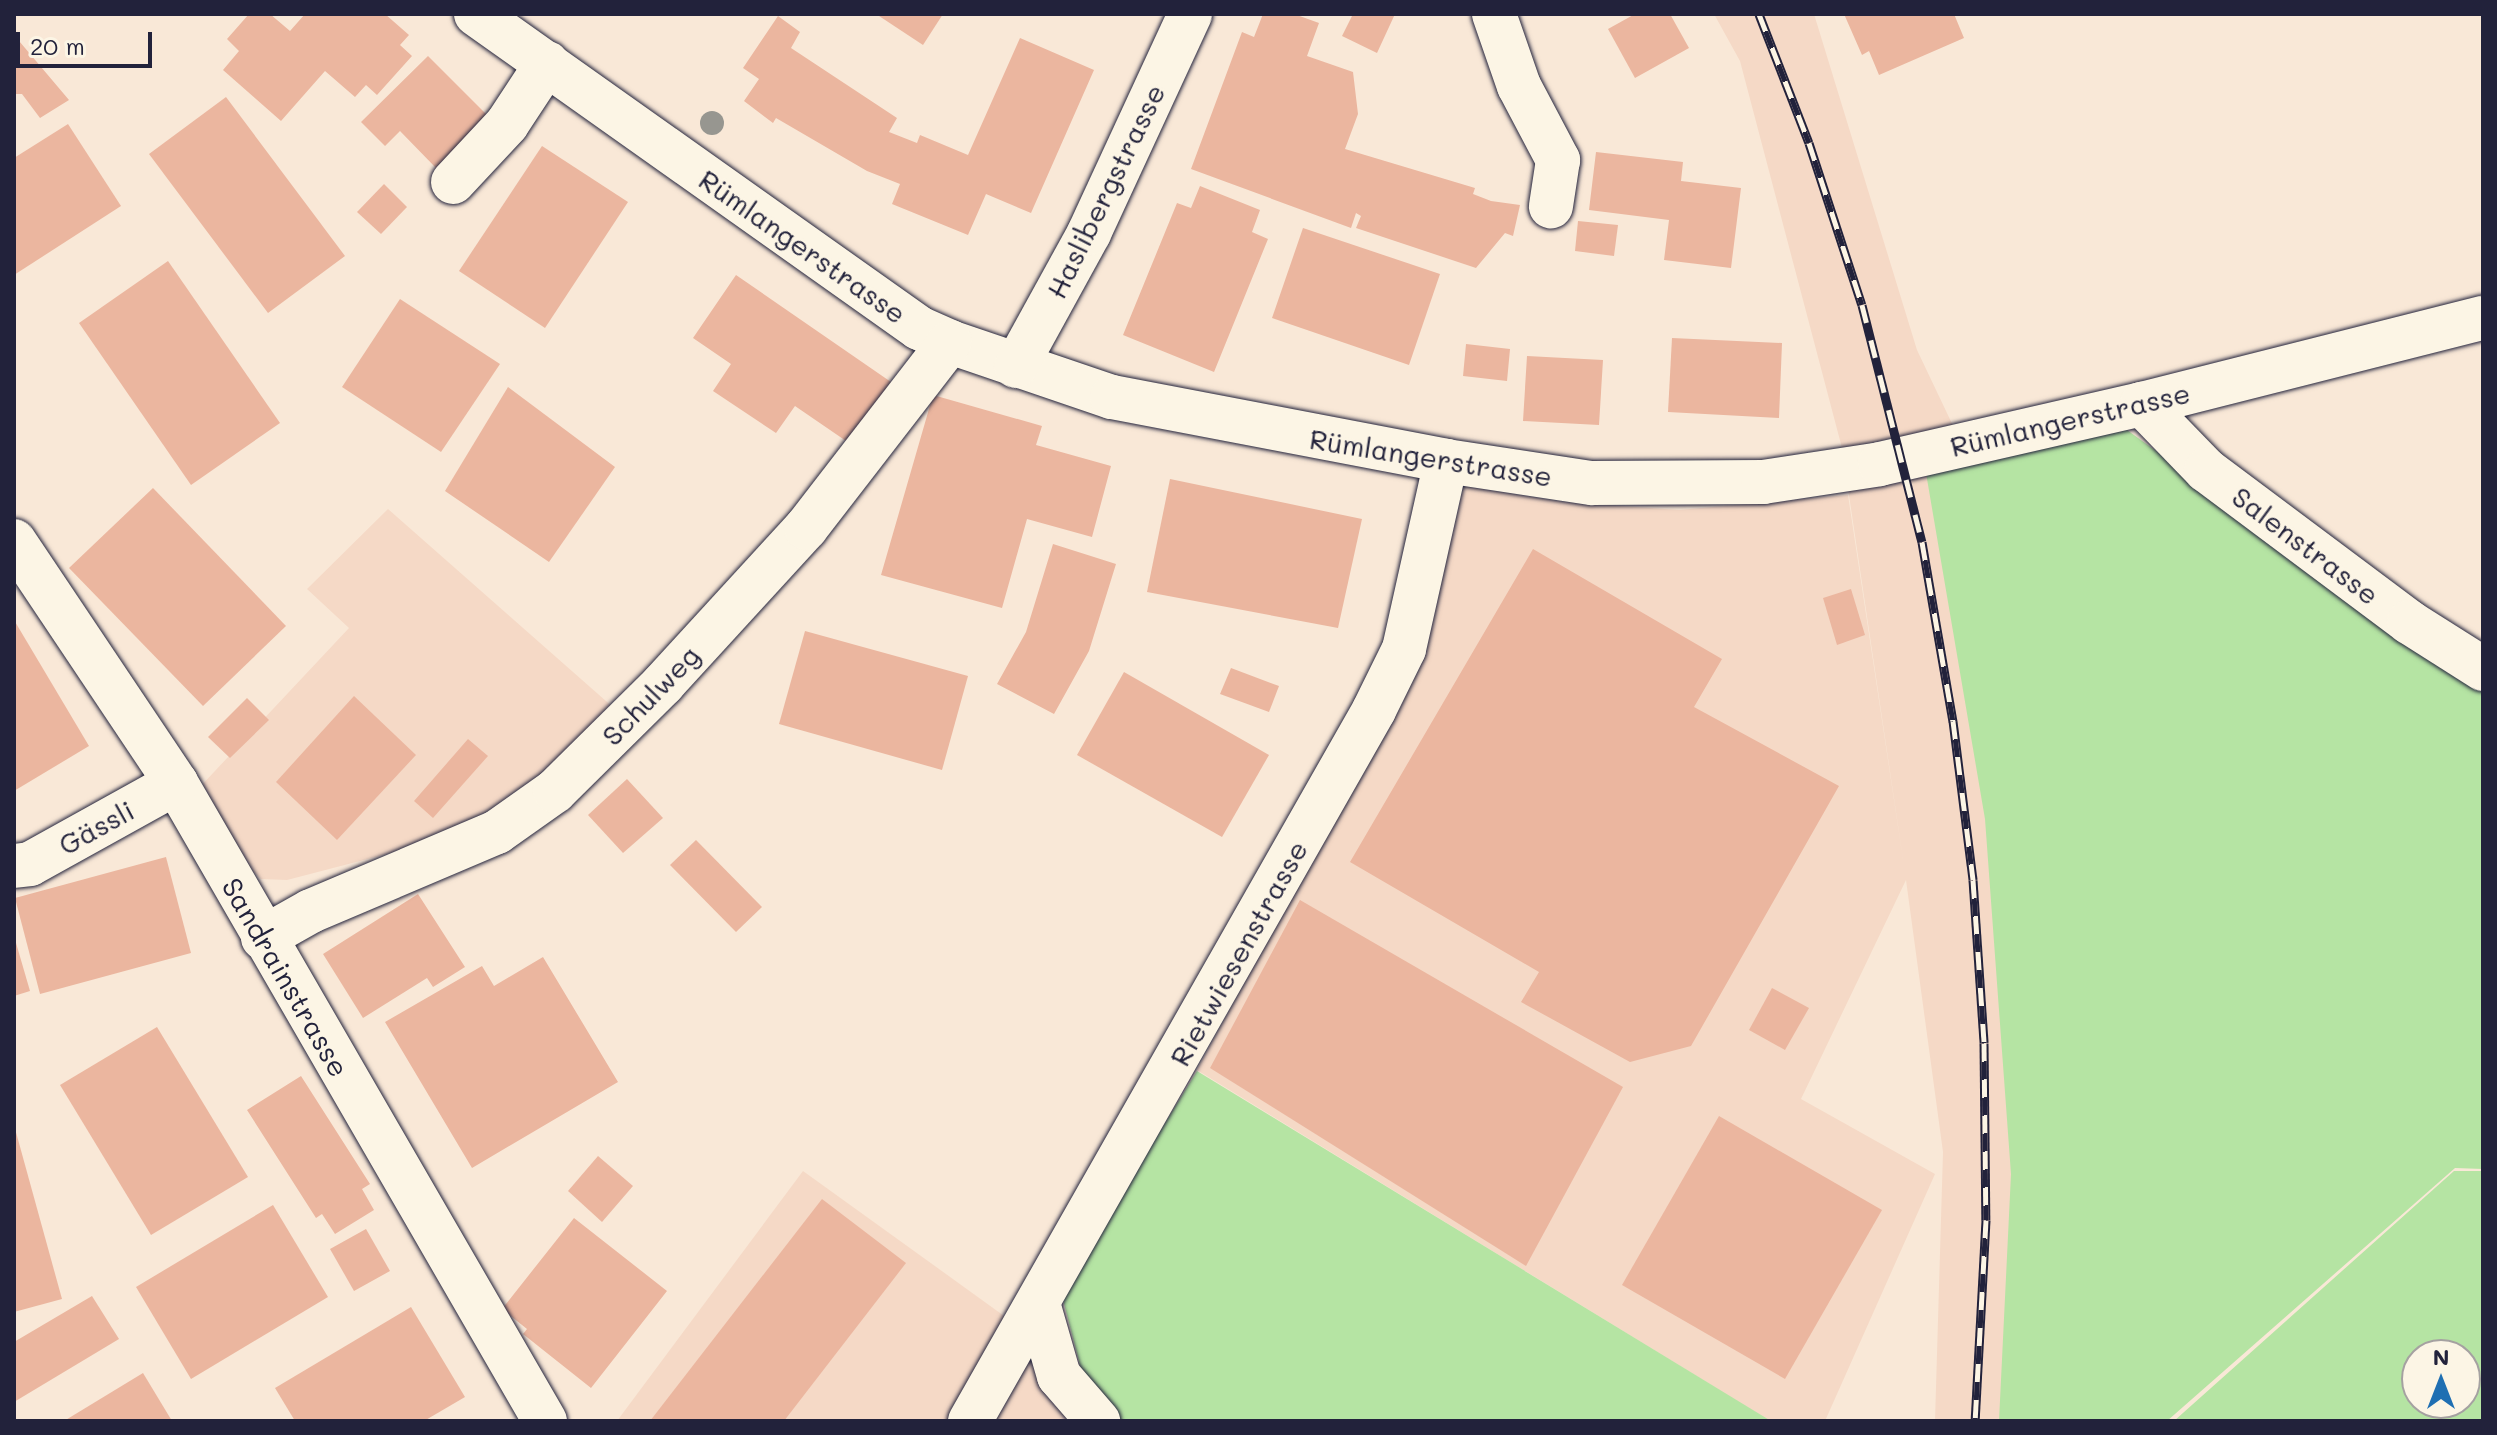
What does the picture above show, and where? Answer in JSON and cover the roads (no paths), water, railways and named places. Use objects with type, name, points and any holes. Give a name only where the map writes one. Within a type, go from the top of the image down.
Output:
[{"type":"street","name":"Rümlangerstrasse","points":[[476,14],[919,328],[1016,366],[1112,397],[1244,426],[1446,461],[1592,483],[1763,482],[1880,464],[2142,404],[2483,318]]},
{"type":"street","name":"Haslibergstrasse","points":[[1016,366],[1089,233],[1190,14]]},
{"type":"street","points":[[1494,14],[1519,86],[1558,160],[1551,206]]},
{"type":"street","points":[[453,182],[507,124],[547,63]]},
{"type":"street","name":"Schulweg","points":[[263,938],[311,911],[497,832],[555,791],[663,684],[806,528],[950,342]]},
{"type":"street","name":"Salenstrasse","points":[[2142,404],[2206,470],[2397,613],[2483,669]]},
{"type":"street","name":"Rietwiesenstrasse","points":[[970,1421],[1404,649],[1446,461]]},
{"type":"street","name":"Sandrainstrasse","points":[[14,541],[176,783],[545,1421]]},
{"type":"street","name":"Gässli","points":[[14,866],[30,864],[176,783]]},
{"type":"street","points":[[1038,1303],[1059,1376],[1098,1421]]},
{"type":"railway","points":[[1759,14],[1809,143],[1862,305],[1922,542],[1953,721],[1973,880],[1984,1043],[1986,1220],[1975,1421]]}]
